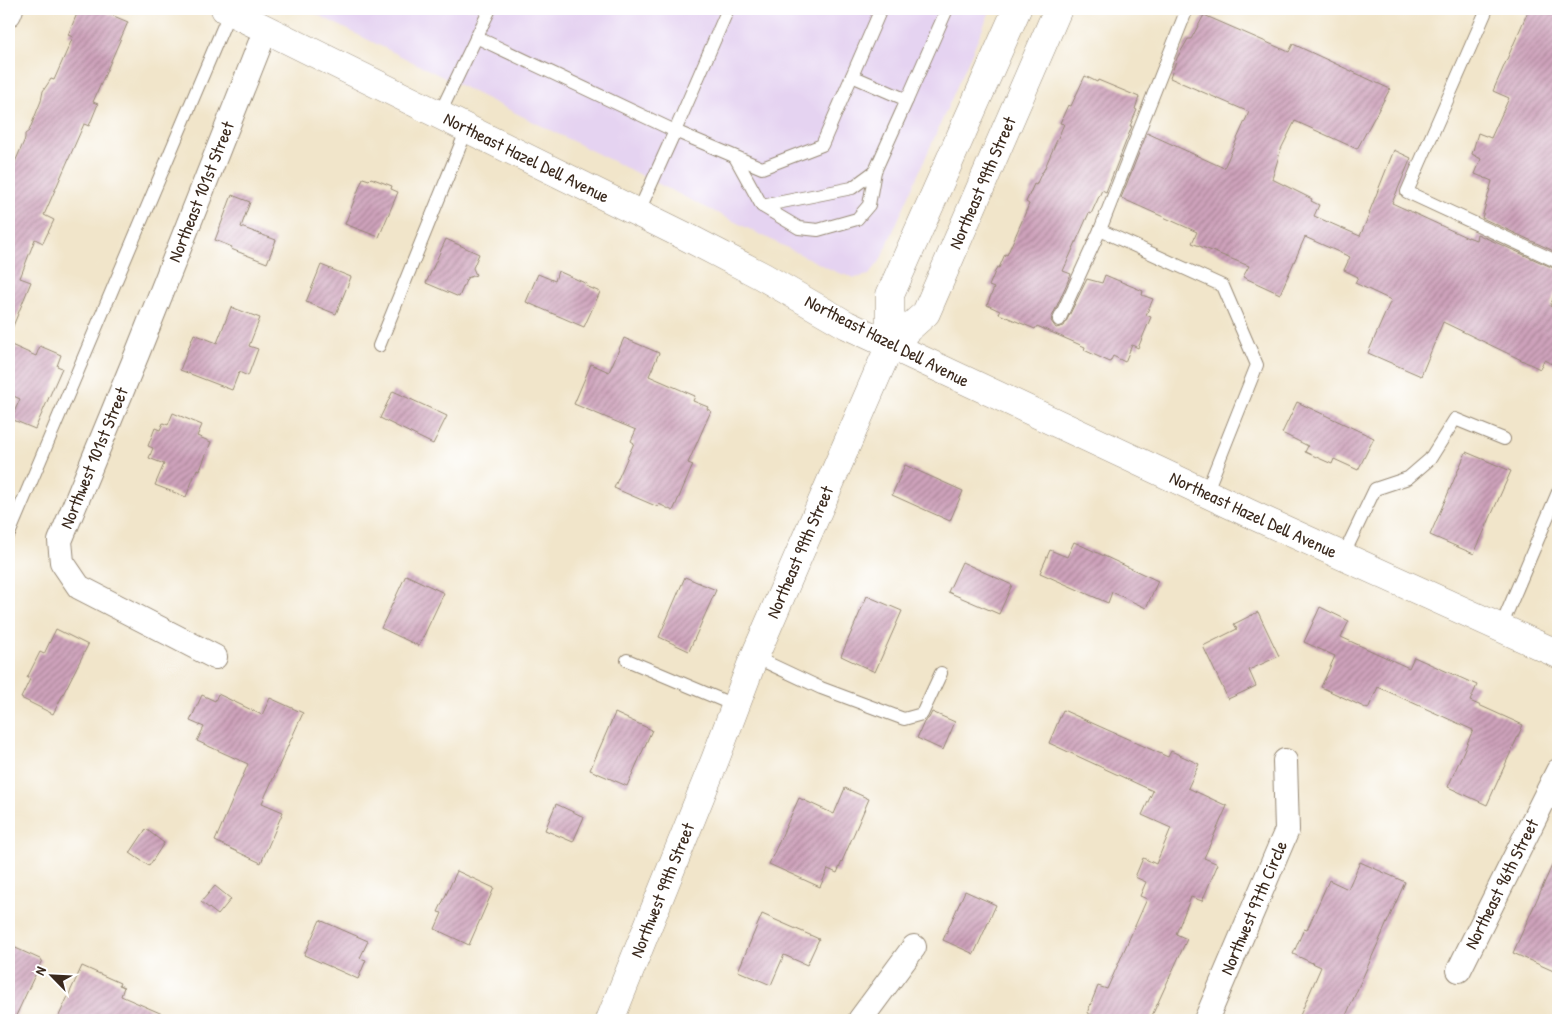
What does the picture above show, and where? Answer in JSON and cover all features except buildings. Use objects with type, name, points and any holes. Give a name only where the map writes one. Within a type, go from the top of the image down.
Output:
[{"type":"main road","name":"Northeast 99th Street","points":[[715,760],[754,657],[890,345],[890,295],[1017,9]]},
{"type":"main road","name":"Northeast 99th Street","points":[[890,345],[926,313],[1058,9]]},
{"type":"main road","name":"Northeast Hazel Dell Avenue","points":[[227,10],[638,213],[762,276],[847,324],[890,345],[1500,629],[1558,654]]},
{"type":"main road","name":"Northwest 99th Street","points":[[610,1020],[715,760]]},
{"type":"street","points":[[9,14],[11,9]]},
{"type":"street","name":"Northeast 101st Street","points":[[137,354],[266,29]]},
{"type":"street","name":"Northwest 101st Street","points":[[137,354],[60,542],[62,562],[79,587],[215,656]]},
{"type":"street","name":"Northwest 97th Circle","points":[[1206,1020],[1287,830],[1285,761]]},
{"type":"street","name":"Northeast 96th Street","points":[[1459,970],[1558,771]]},
{"type":"street","points":[[860,1020],[914,947]]},
{"type":"lane","points":[[439,114],[490,9]]},
{"type":"lane","points":[[638,213],[728,9]]},
{"type":"lane","points":[[476,37],[675,131],[762,168],[822,145],[881,9]]},
{"type":"lane","points":[[735,157],[762,206],[799,228],[818,230],[857,219],[869,205],[875,171],[947,9]]},
{"type":"lane","points":[[1058,320],[1100,230],[1187,9]]},
{"type":"lane","points":[[1487,9],[1407,192],[1558,262]]},
{"type":"lane","points":[[9,534],[227,10]]},
{"type":"lane","points":[[852,76],[907,100]]},
{"type":"lane","points":[[379,346],[467,128]]},
{"type":"lane","points":[[762,206],[852,188],[875,171]]},
{"type":"lane","points":[[1100,230],[1223,286],[1257,365],[1206,493]]},
{"type":"lane","points":[[1343,556],[1375,489],[1408,478],[1430,459],[1455,419],[1504,439]]},
{"type":"lane","points":[[1500,629],[1558,492]]},
{"type":"lane","points":[[754,657],[821,688],[904,719],[922,714],[941,673]]},
{"type":"lane","points":[[627,660],[736,706]]},
{"type":"shaded area","points":[[306,9],[991,9],[880,261],[869,275],[855,278],[836,272]]}]
